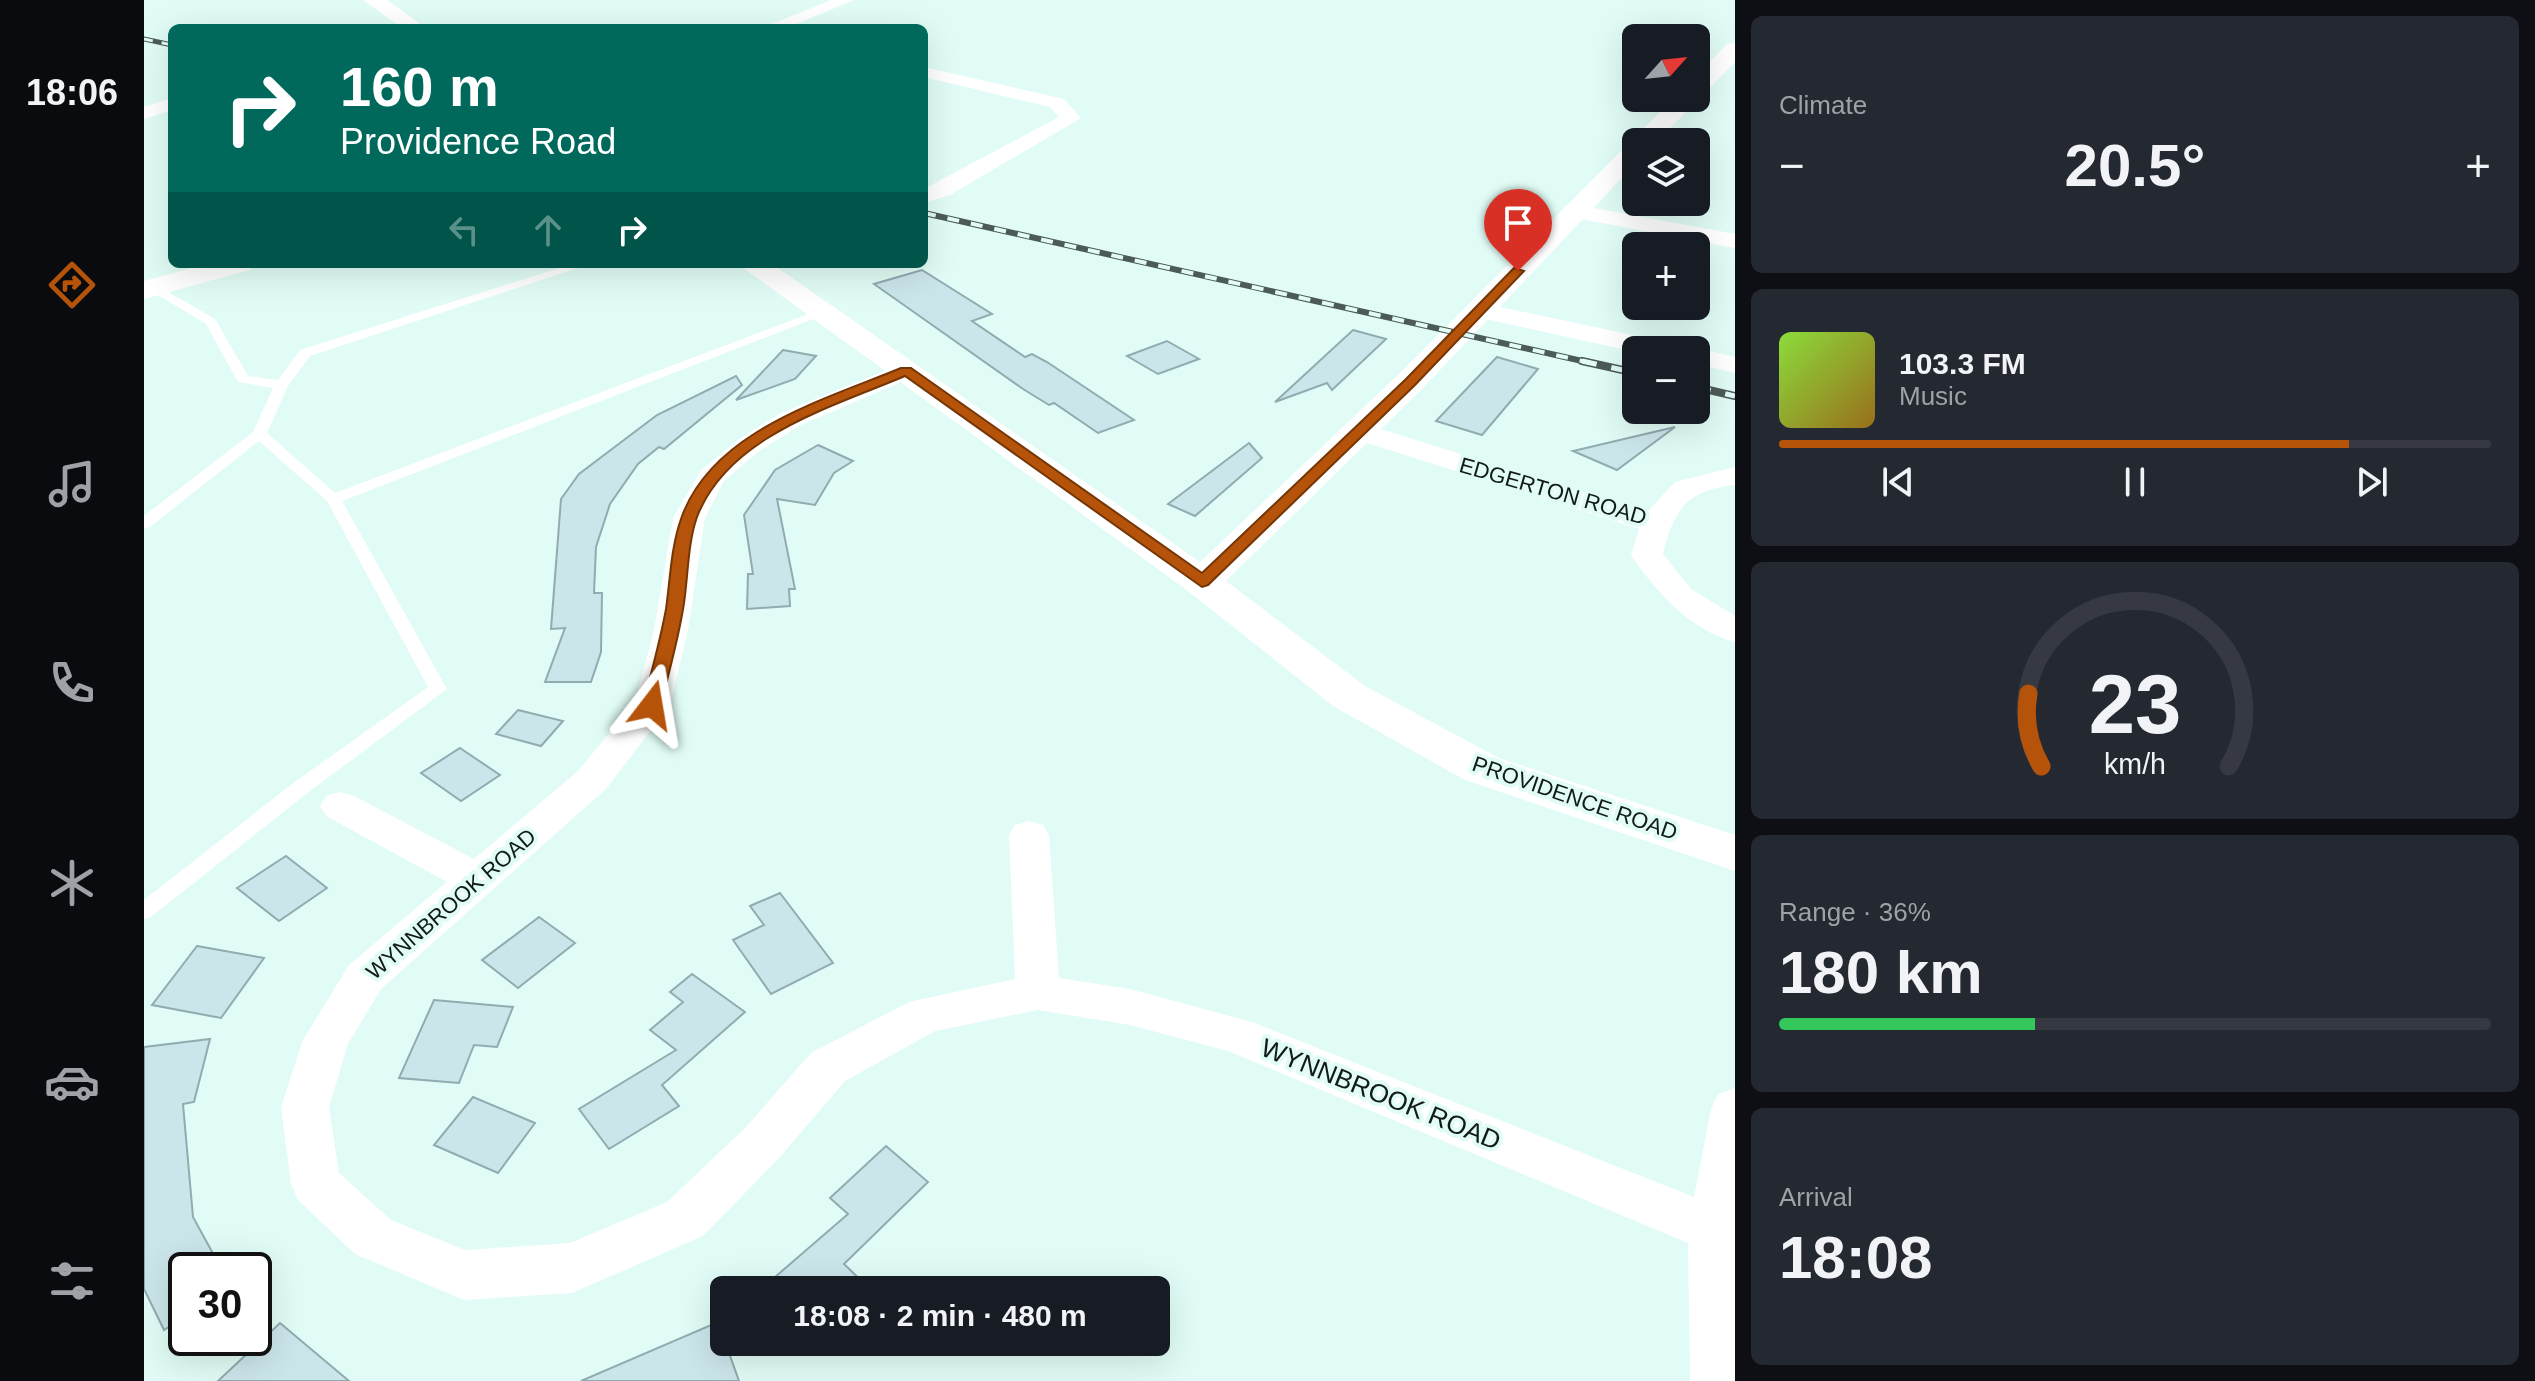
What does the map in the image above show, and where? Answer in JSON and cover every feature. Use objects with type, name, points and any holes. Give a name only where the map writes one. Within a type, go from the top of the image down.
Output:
[{"type":"street","points":[[373,0],[410,24]]},
{"type":"street","points":[[782,24],[846,0]]},
{"type":"street","points":[[1710,77],[1730,61]]},
{"type":"street","points":[[928,73],[1057,103],[1071,118],[942,190],[928,195]]},
{"type":"street","points":[[144,92],[168,100]]},
{"type":"street","points":[[144,113],[168,103]]},
{"type":"street","points":[[1656,128],[1673,112]]},
{"type":"street","points":[[1202,582],[1481,311],[1622,162]]},
{"type":"street","points":[[1573,211],[1735,241]]},
{"type":"street","points":[[148,289],[222,268]]},
{"type":"street","name":"PROVIDENCE ROAD","points":[[759,268],[1202,582],[1349,696],[1482,769],[1735,853]]},
{"type":"street","points":[[1481,311],[1622,341]]},
{"type":"street","points":[[1710,359],[1735,365]]},
{"type":"street","name":"WYNNBROOK ROAD","points":[[906,370],[789,420],[748,446],[712,476],[689,518],[671,630],[652,705],[592,780],[475,878],[365,977],[326,1040],[305,1107],[316,1184],[373,1237],[464,1275],[572,1268],[685,1219],[762,1143],[828,1067],[925,1015],[1038,992],[1130,1007],[1236,1035],[1714,1229]]},
{"type":"street","name":"EDGERTON ROAD","points":[[1358,431],[1654,524],[1680,489],[1709,477],[1735,476]]},
{"type":"street","points":[[1654,524],[1647,555],[1679,596],[1735,631]]},
{"type":"street","points":[[340,806],[475,878]]},
{"type":"street","points":[[1029,835],[1038,992]]},
{"type":"street","points":[[1718,1381],[1714,1229],[1735,1109]]},
{"type":"lane","points":[[144,524],[259,434],[281,385],[305,353],[571,268]]},
{"type":"lane","points":[[148,289],[211,322],[243,379],[281,385]]},
{"type":"lane","points":[[333,499],[823,313]]},
{"type":"lane","points":[[144,911],[299,789],[438,689],[333,499],[259,434]]},
{"type":"building","points":[[922,270],[992,314],[972,321],[1025,357],[1032,354],[1047,362],[1134,420],[1098,433],[1054,403],[1049,405],[1023,389],[874,284]]},
{"type":"building","points":[[1353,330],[1386,339],[1332,390],[1327,383],[1275,402]]},
{"type":"building","points":[[1167,341],[1199,359],[1158,374],[1127,356]]},
{"type":"building","points":[[783,350],[816,356],[795,379],[736,400]]},
{"type":"building","points":[[1497,357],[1538,369],[1482,435],[1436,421]]},
{"type":"building","points":[[736,376],[742,385],[664,449],[659,447],[638,464],[610,504],[596,547],[594,593],[602,593],[601,652],[591,682],[545,682],[565,628],[551,629],[561,499],[579,474],[657,415]]},
{"type":"building","points":[[1675,427],[1617,470],[1573,451]]},
{"type":"building","points":[[1249,443],[1262,458],[1195,516],[1168,504]]},
{"type":"building","points":[[818,445],[853,461],[834,473],[815,505],[777,499],[795,589],[789,589],[790,606],[747,609],[748,574],[753,574],[744,515],[775,470]]},
{"type":"building","points":[[518,710],[563,721],[541,746],[496,734]]},
{"type":"building","points":[[460,748],[500,775],[461,801],[421,773]]},
{"type":"building","points":[[286,856],[327,888],[279,921],[237,888]]},
{"type":"building","points":[[780,893],[833,963],[771,994],[733,940],[764,925],[750,906]]},
{"type":"building","points":[[539,917],[575,943],[518,988],[482,960]]},
{"type":"building","points":[[197,946],[264,958],[221,1018],[152,1005]]},
{"type":"building","points":[[692,974],[745,1012],[662,1085],[679,1106],[609,1149],[579,1109],[676,1050],[650,1030],[683,1002],[670,992]]},
{"type":"building","points":[[434,1000],[513,1007],[497,1047],[474,1045],[459,1083],[399,1078]]},
{"type":"building","points":[[210,1039],[194,1102],[183,1104],[193,1217],[212,1252],[168,1252],[168,1327],[164,1330],[144,1289],[144,1047]]},
{"type":"building","points":[[473,1097],[535,1123],[498,1173],[434,1145]]},
{"type":"building","points":[[886,1146],[928,1182],[844,1264],[856,1276],[776,1276],[848,1214],[830,1198]]},
{"type":"building","points":[[280,1323],[349,1381],[218,1381],[245,1356],[272,1356],[272,1330]]},
{"type":"building","points":[[710,1325],[710,1356],[730,1356],[739,1381],[581,1381]]},
{"type":"railway","points":[[144,39],[168,44]]},
{"type":"railway","points":[[928,214],[1591,363]]},
{"type":"railway","points":[[1582,361],[1591,363]]},
{"type":"railway","points":[[1591,363],[1622,370]]},
{"type":"railway","points":[[1710,390],[1735,396]]},
{"type":"route","points":[[652,705],[671,630],[689,518],[712,476],[748,446],[789,420],[906,370],[1202,582],[1410,382],[1518,271]]}]
